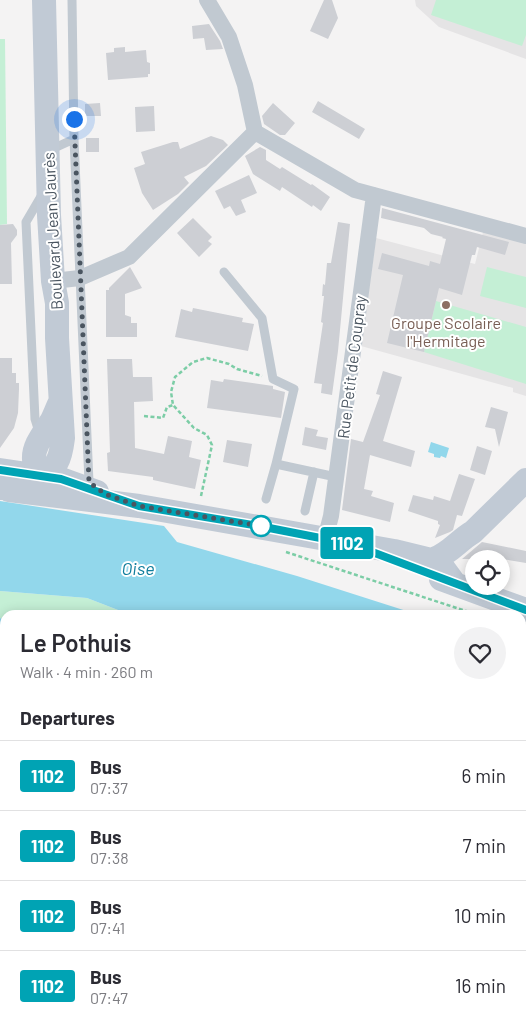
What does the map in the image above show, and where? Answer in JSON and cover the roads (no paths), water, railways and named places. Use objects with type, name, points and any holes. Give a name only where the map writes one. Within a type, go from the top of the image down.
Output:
[{"type":"main road","name":"Boulevard Jean Jaurès","points":[[44,0],[48,185],[53,280],[57,303],[60,402],[52,420],[52,438]]},
{"type":"main road","points":[[0,465],[52,438]]},
{"type":"main road","points":[[52,438],[35,452],[34,460],[47,488],[57,497]]},
{"type":"main road","points":[[52,438],[67,454],[74,465],[97,488],[139,506]]},
{"type":"main road","points":[[0,470],[61,479],[83,488],[97,488]]},
{"type":"main road","points":[[0,488],[25,483],[41,477]]},
{"type":"main road","points":[[438,568],[468,542],[473,532],[526,480]]},
{"type":"main road","points":[[0,488],[57,497],[139,506],[351,544],[438,568],[526,610]]},
{"type":"street","points":[[207,0],[229,37],[245,85],[255,132],[355,190],[526,236]]},
{"type":"street","points":[[53,280],[80,278],[129,258],[255,132]]},
{"type":"street","name":"Rue Petit de Coupray","points":[[325,539],[331,516],[374,195]]},
{"type":"lane","points":[[72,0],[74,139],[80,278],[97,488]]},
{"type":"lane","points":[[48,152],[74,139]]},
{"type":"lane","points":[[48,185],[26,222],[35,419],[52,438]]},
{"type":"lane","points":[[224,272],[262,318],[273,378],[294,390],[266,499]]},
{"type":"lane","points":[[276,464],[336,476]]},
{"type":"lane","points":[[304,511],[314,472]]},
{"type":"water","points":[[431,442],[449,448],[446,458],[441,456],[440,458],[434,457],[434,454],[428,452]]},
{"type":"water","name":"Oise","points":[[0,501],[164,526],[177,542],[297,576],[403,610],[118,610],[87,598],[0,591]]},
{"type":"place","name":"Groupe Scolaire l'Hermitage","points":[[446,305]]}]
